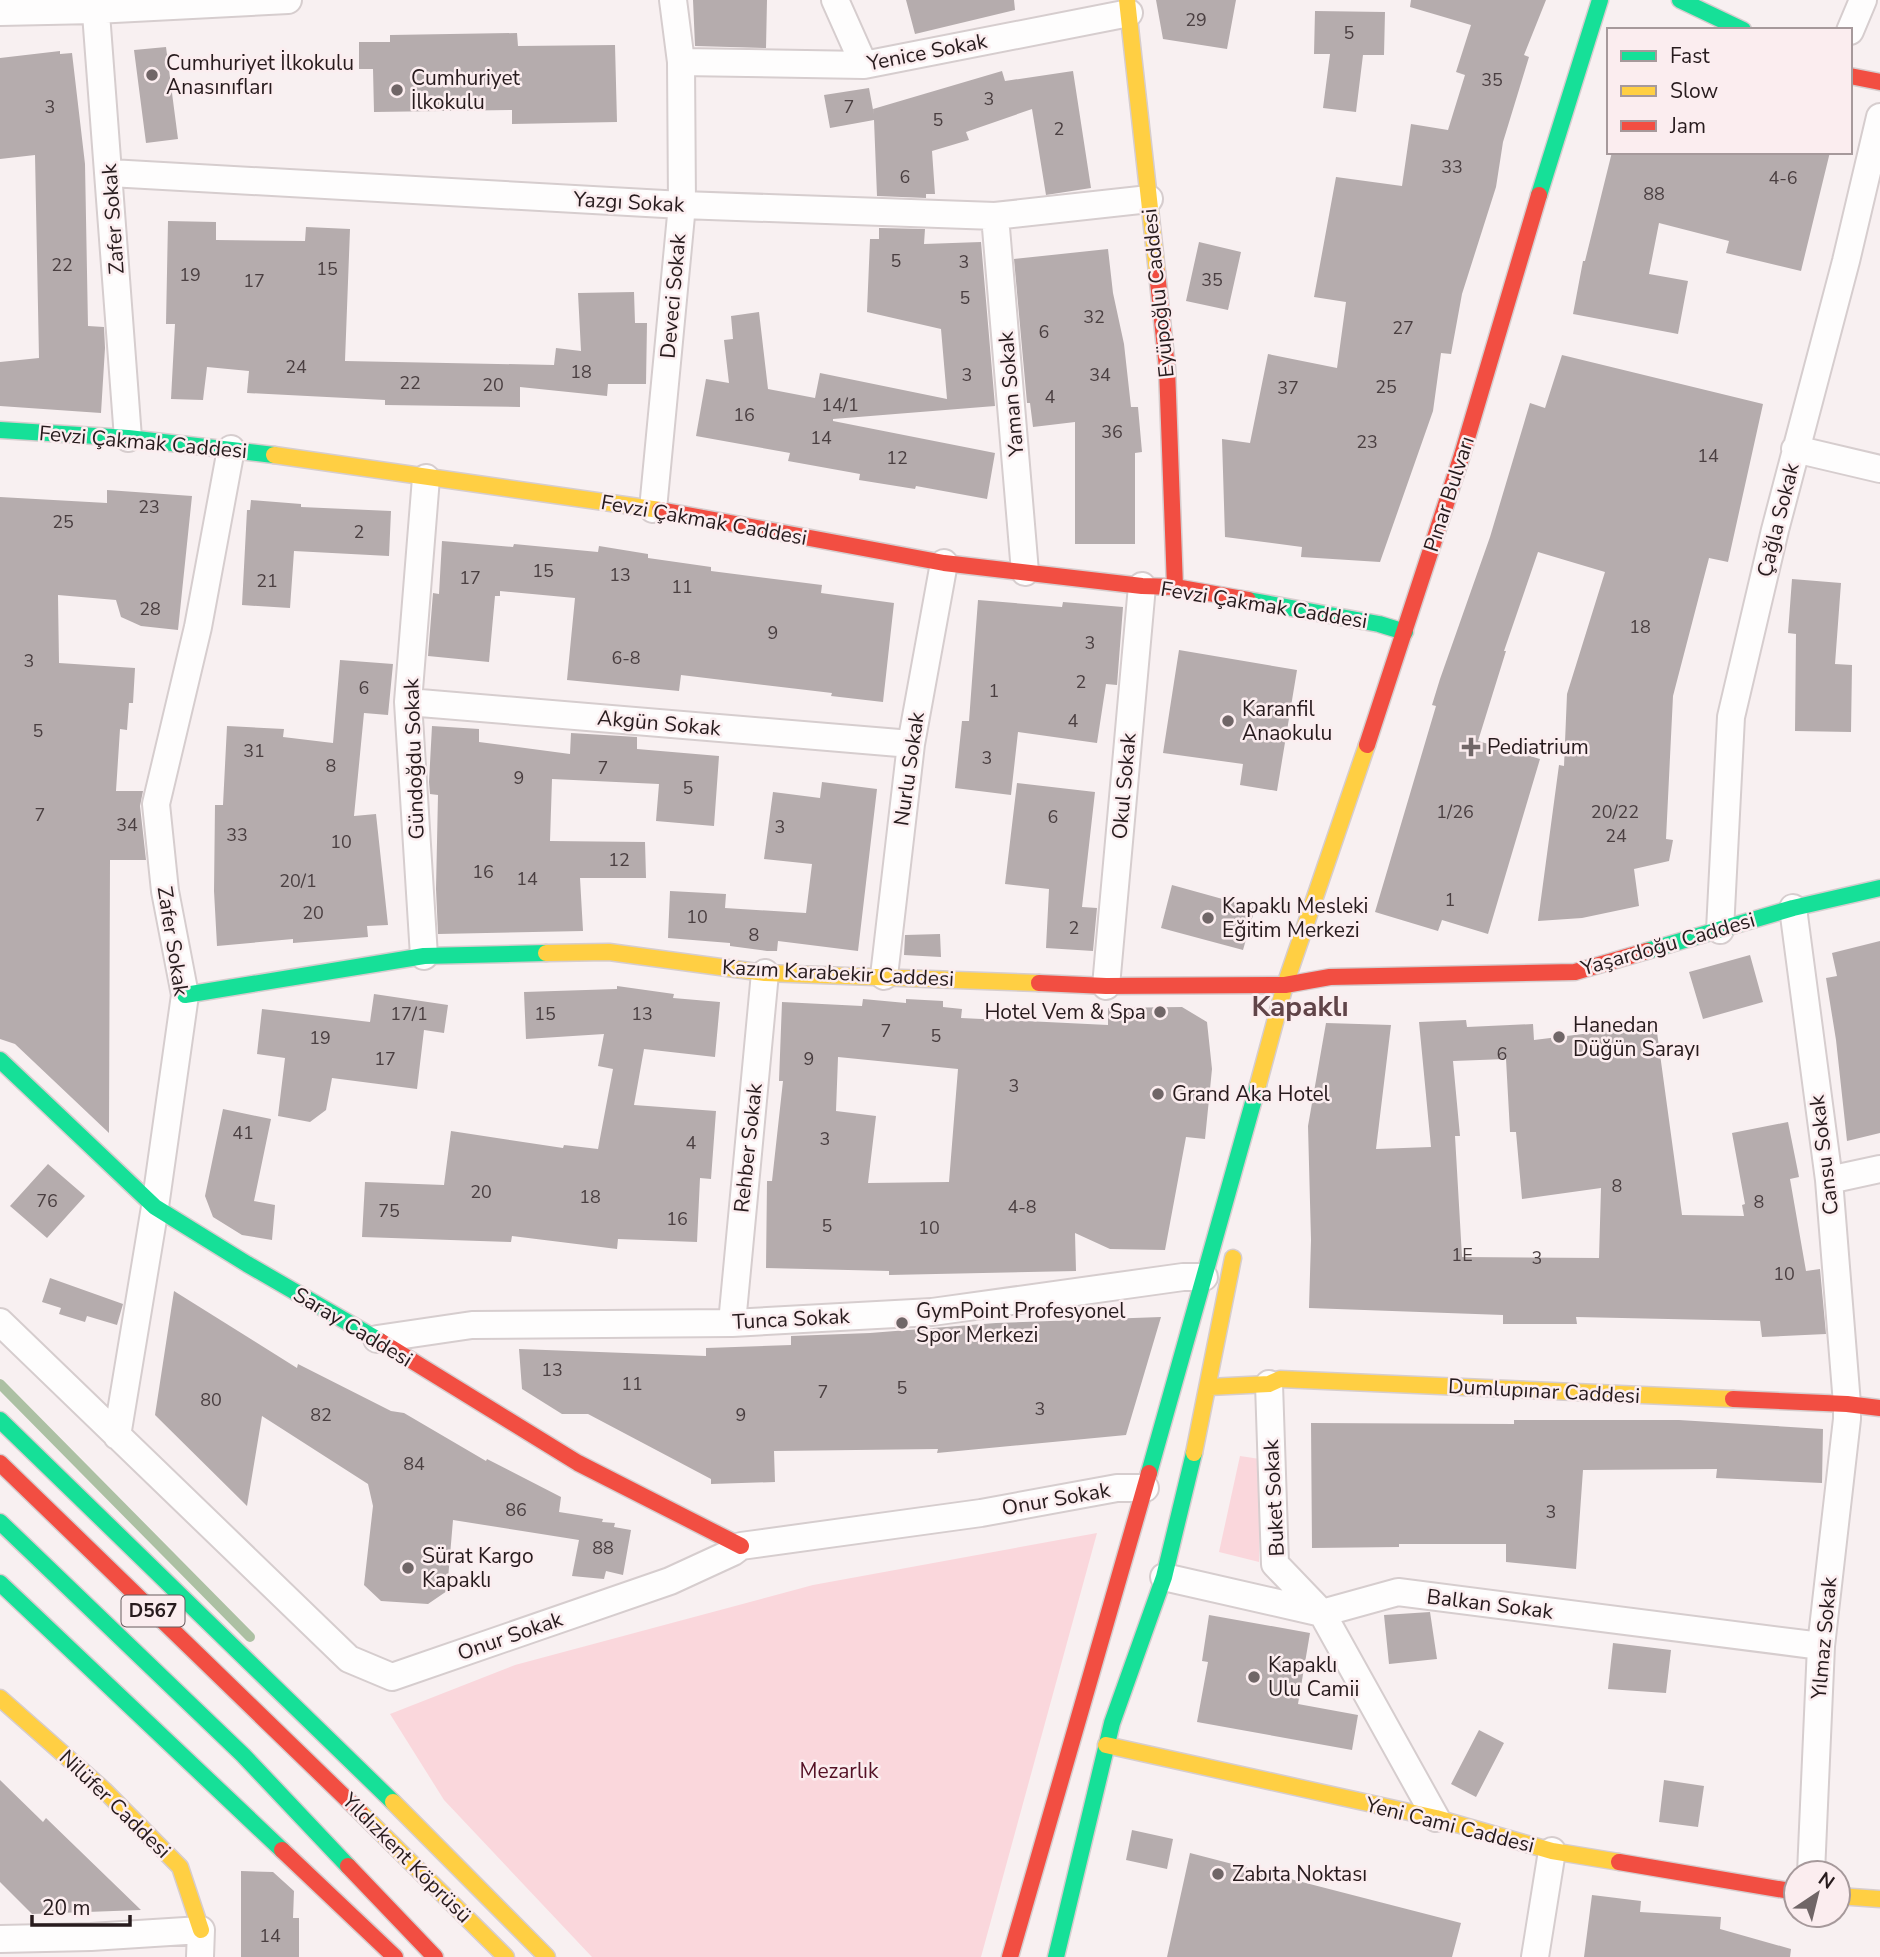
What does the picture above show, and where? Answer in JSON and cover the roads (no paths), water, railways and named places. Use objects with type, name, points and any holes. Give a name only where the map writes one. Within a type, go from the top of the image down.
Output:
[{"type":"main road","name":"Pınar Bulvarı","points":[[1285,985],[1462,455],[1546,170],[1600,0]]},
{"type":"main road","points":[[1680,0],[1739,28]]},
{"type":"main road","name":"Eyüpoğlu Caddesi","points":[[1128,7],[1167,368],[1175,587]]},
{"type":"main road","points":[[1852,76],[1880,82]]},
{"type":"main road","name":"Fevzi Çakmak Caddesi","points":[[0,430],[128,438],[331,462],[426,478],[653,509],[944,563],[1142,586],[1175,587],[1378,624],[1405,632]]},
{"type":"main road","name":"Yaşardoğu Caddesi","points":[[1285,985],[1331,977],[1575,972],[1793,908],[1880,888]]},
{"type":"main road","name":"Kazım Karabekir Caddesi","points":[[185,995],[424,956],[609,952],[765,973],[1106,986],[1285,985]]},
{"type":"main road","points":[[1247,1186],[1285,985]]},
{"type":"main road","points":[[1010,1957],[1145,1488],[1285,985]]},
{"type":"main road","name":"Saray Caddesi","points":[[0,1060],[155,1207],[578,1463],[741,1546]]},
{"type":"main road","points":[[1056,1957],[1112,1723],[1164,1577],[1209,1387],[1237,1240]]},
{"type":"main road","name":"Dumlupınar Caddesi","points":[[1209,1387],[1269,1384],[1280,1379],[1847,1404],[1880,1408]]},
{"type":"main road","points":[[0,1420],[282,1695],[336,1744],[547,1957]]},
{"type":"main road","name":"Yıldızkent Köprüsü","points":[[0,1463],[307,1759],[506,1957]]},
{"type":"main road","name":"D567","points":[[0,1522],[275,1789],[435,1957]]},
{"type":"main road","points":[[0,1583],[395,1957]]},
{"type":"main road","name":"Nilüfer Caddesi","points":[[0,1698],[104,1790],[180,1867],[201,1930]]},
{"type":"main road","name":"Yeni Cami Caddesi","points":[[1107,1745],[1436,1818],[1552,1851],[1782,1890]]},
{"type":"main road","points":[[1852,1897],[1880,1899]]},
{"type":"street","points":[[0,12],[95,5],[288,0]]},
{"type":"street","name":"Deveci Sokak","points":[[653,509],[682,205],[681,62],[673,0]]},
{"type":"street","points":[[835,0],[864,65]]},
{"type":"street","points":[[1851,28],[1863,0]]},
{"type":"street","name":"Zafer Sokak","points":[[95,5],[110,173],[128,438]]},
{"type":"street","name":"Yenice Sokak","points":[[681,62],[864,65],[1128,7]]},
{"type":"street","name":"Çağla Sokak","points":[[1720,930],[1731,717],[1795,449],[1846,261],[1880,117]]},
{"type":"street","name":"Yazgı Sokak","points":[[110,173],[682,205],[995,216],[1149,199]]},
{"type":"street","name":"Yaman Sokak","points":[[995,216],[1025,572]]},
{"type":"street","name":"Zafer Sokak","points":[[117,1436],[155,1207],[185,995],[165,891],[156,804],[198,627],[231,449]]},
{"type":"street","points":[[1795,449],[1880,469]]},
{"type":"street","name":"Gündoğdu Sokak","points":[[424,956],[408,702],[426,478]]},
{"type":"street","name":"Nurlu Sokak","points":[[884,976],[911,744],[944,563]]},
{"type":"street","name":"Okul Sokak","points":[[1106,986],[1142,586]]},
{"type":"street","name":"Akgün Sokak","points":[[408,702],[911,744]]},
{"type":"street","name":"Cansu Sokak","points":[[1793,908],[1829,1180],[1847,1404]]},
{"type":"street","name":"Rehber Sokak","points":[[732,1323],[765,973]]},
{"type":"street","points":[[1829,1180],[1880,1169]]},
{"type":"street","name":"Tunca Sokak","points":[[377,1339],[472,1325],[732,1323],[932,1312],[1182,1277],[1204,1277]]},
{"type":"street","name":"Onur Sokak","points":[[0,1322],[349,1659],[392,1677],[670,1581],[741,1546],[981,1513],[1117,1488],[1145,1488]]},
{"type":"street","name":"Buket Sokak","points":[[1269,1384],[1275,1563],[1322,1613],[1436,1818]]},
{"type":"street","name":"Yılmaz Sokak","points":[[1812,1859],[1821,1646],[1847,1404]]},
{"type":"street","name":"Balkan Sokak","points":[[1164,1577],[1322,1613],[1398,1592],[1821,1646]]},
{"type":"street","points":[[1535,1957],[1552,1851]]},
{"type":"street","points":[[0,1939],[42,1948],[201,1930],[200,1957]]},
{"type":"waterway","points":[[0,1384],[250,1637]]},
{"type":"place","name":"Cumhuriyet İlkokulu Anasınıfları","points":[[152,75]]},
{"type":"place","name":"Cumhuriyet İlkokulu","points":[[397,90]]},
{"type":"place","name":"Karanfil Anaokulu","points":[[1228,721]]},
{"type":"place","name":"Pediatrium","points":[[1471,747]]},
{"type":"place","name":"Kapaklı Mesleki Eğitim Merkezi","points":[[1208,918]]},
{"type":"place","name":"Hotel Vem & Spa","points":[[1160,1012]]},
{"type":"place","name":"Hanedan Düğün Sarayı","points":[[1559,1037]]},
{"type":"place","name":"Grand Aka Hotel","points":[[1158,1094]]},
{"type":"place","name":"GymPoint Profesyonel Spor Merkezi","points":[[902,1323]]},
{"type":"place","name":"Sürat Kargo Kapaklı","points":[[408,1568]]},
{"type":"place","name":"Kapaklı Ulu Camii","points":[[1254,1677]]},
{"type":"place","name":"Zabıta Noktası","points":[[1218,1874]]},
{"type":"district","name":"Kapaklı","points":[[1300,1007]]},
{"type":"park label","name":"Mezarlık","points":[[839,1771]]}]
